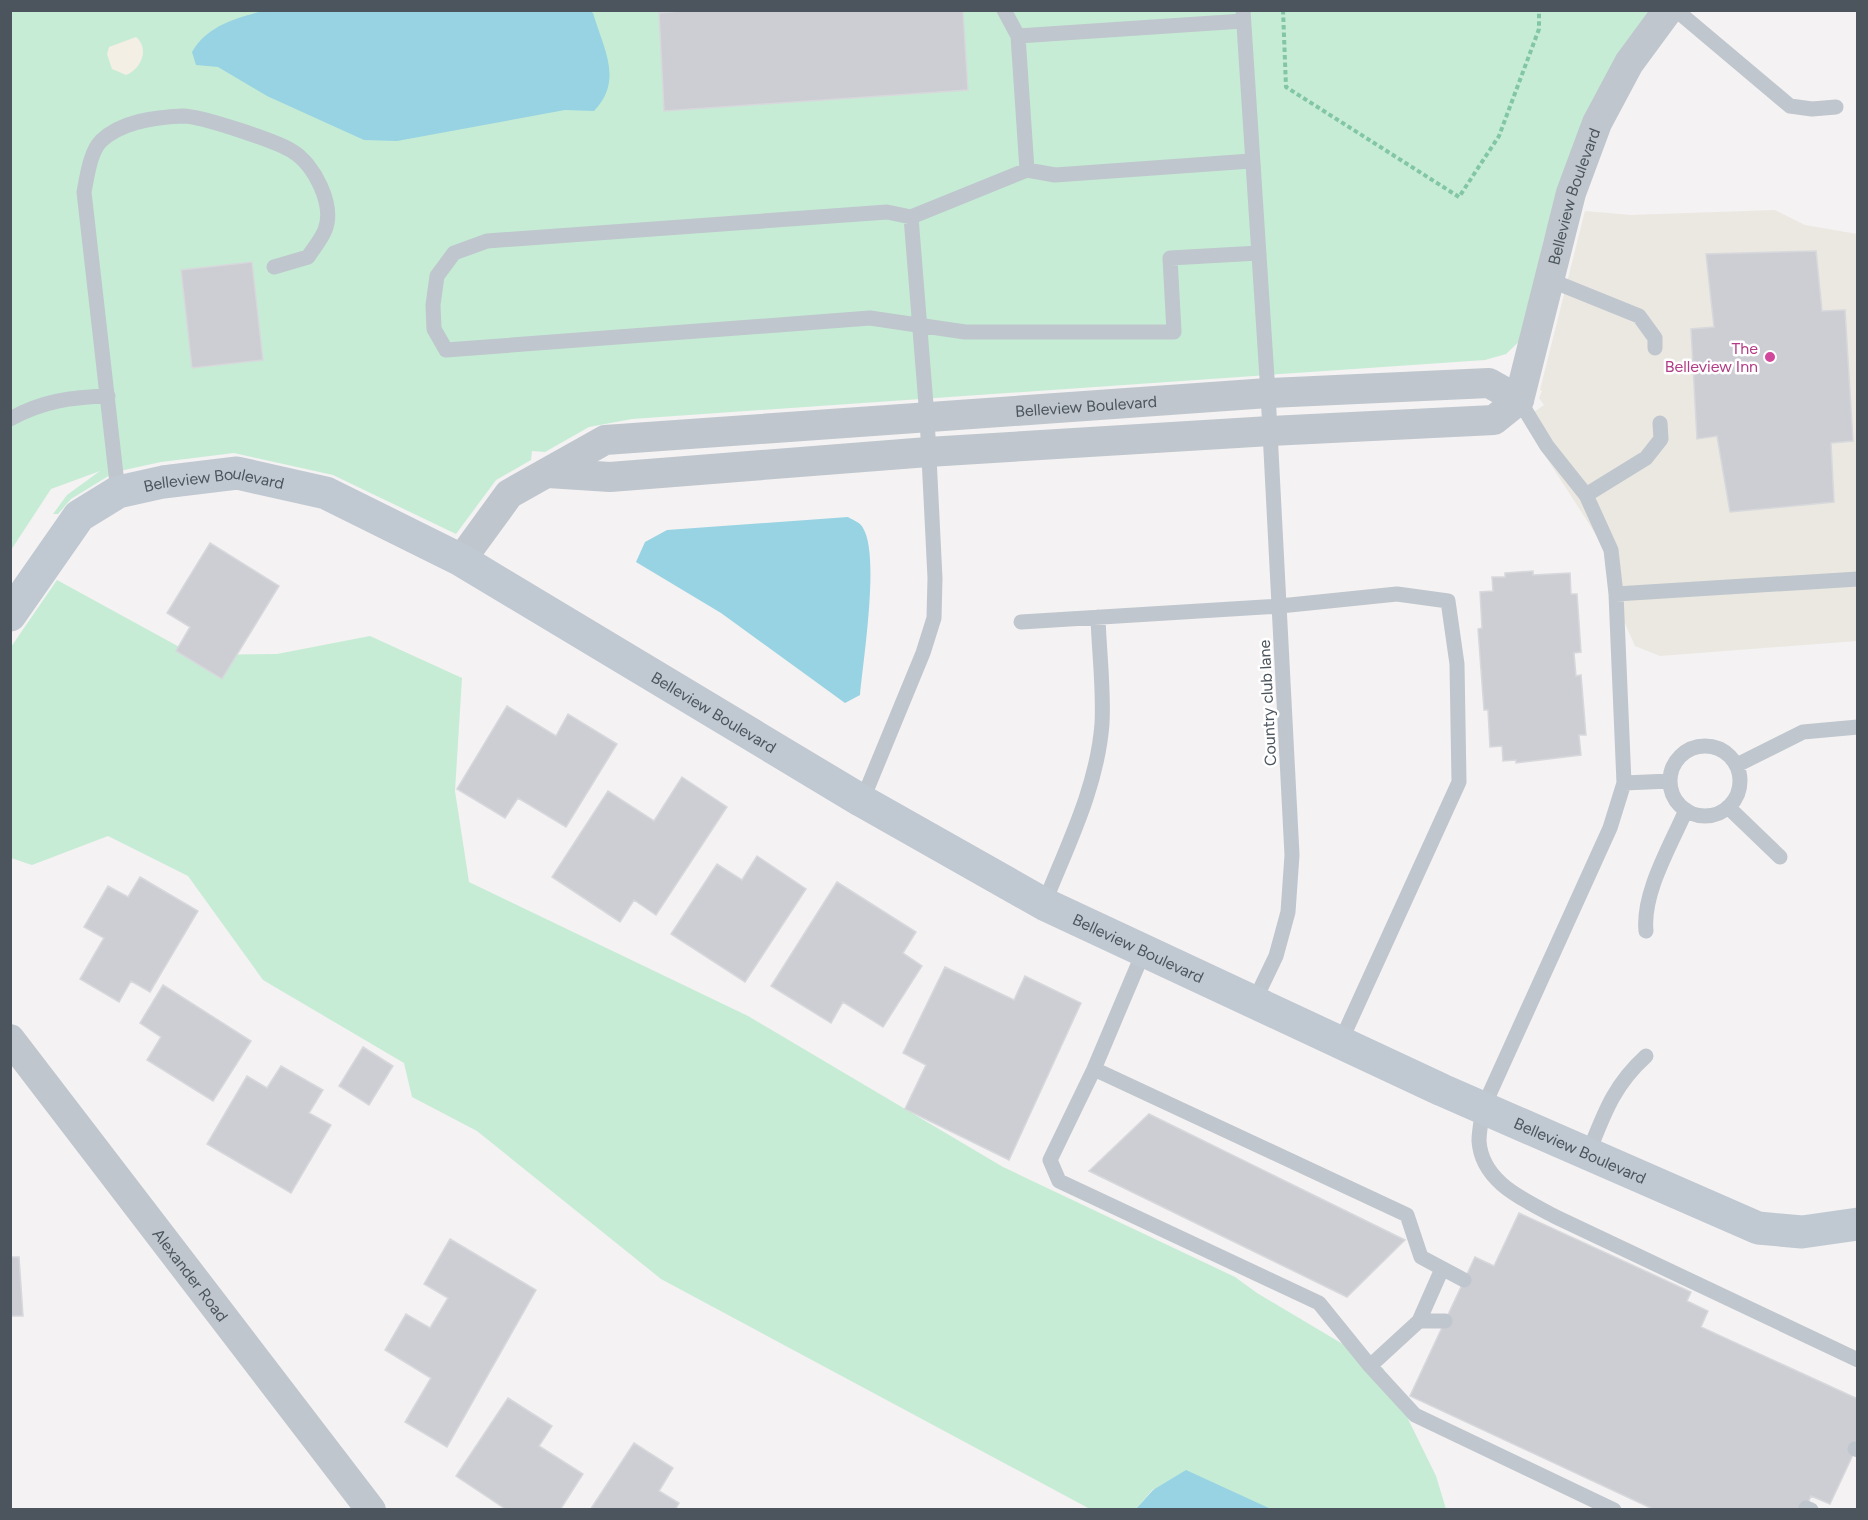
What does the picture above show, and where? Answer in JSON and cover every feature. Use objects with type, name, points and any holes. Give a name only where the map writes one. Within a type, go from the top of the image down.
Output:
[{"type":"street","name":"Belleview Boulevard","points":[[461,560],[509,494],[605,440],[1268,393],[1489,383],[1519,400],[1571,193],[1597,123],[1629,63],[1668,10]]},
{"type":"street","points":[[548,473],[610,477],[928,452],[1494,420],[1519,400]]},
{"type":"street","name":"Belleview Boulevard","points":[[10,615],[79,516],[118,492],[163,482],[237,473],[326,493],[461,560],[862,801],[1044,904],[1143,953],[1483,1108],[1758,1228],[1802,1232],[1857,1224]]},
{"type":"street","name":"Alexander Road","points":[[10,1039],[371,1509]]},
{"type":"lane","points":[[1004,10],[1018,36],[1027,170]]},
{"type":"lane","points":[[1676,10],[1790,106],[1812,109],[1836,107]]},
{"type":"lane","points":[[1018,36],[1243,16]]},
{"type":"lane","name":"Country club lane","points":[[1243,16],[1268,393],[1292,843],[1288,912],[1276,956],[1253,1004]]},
{"type":"lane","points":[[118,492],[84,192],[88,168],[100,141],[134,122],[185,116],[236,130],[293,151],[313,172],[326,196],[326,229],[308,257],[274,267]]},
{"type":"lane","points":[[1251,161],[1055,175],[1027,170],[910,217],[887,212],[487,241],[454,254],[437,276],[433,305],[434,330],[447,350],[870,318],[965,332],[1174,332],[1170,258],[1259,253]]},
{"type":"lane","points":[[862,801],[923,653],[934,618],[935,579],[927,417],[910,217]]},
{"type":"lane","points":[[1550,280],[1639,316],[1655,338],[1655,348]]},
{"type":"lane","points":[[10,419],[28,409],[65,398],[108,396]]},
{"type":"lane","points":[[1519,400],[1547,446],[1586,495],[1611,550],[1616,594],[1624,783],[1610,828],[1483,1108],[1479,1141],[1487,1169],[1508,1190],[1556,1217],[1857,1360]]},
{"type":"lane","points":[[1586,495],[1646,458],[1661,439],[1660,423]]},
{"type":"lane","points":[[1616,594],[1857,579]]},
{"type":"lane","points":[[1021,622],[1280,606],[1397,594],[1448,601],[1457,664],[1459,782],[1340,1043]]},
{"type":"lane","points":[[1044,904],[1083,809],[1095,768],[1102,723],[1098,618]]},
{"type":"lane","points":[[1737,765],[1803,732],[1857,727]]},
{"type":"lane","points":[[1697,746],[1720,749],[1737,765],[1740,788],[1728,807],[1719,813],[1707,816],[1686,810],[1677,802],[1670,781],[1672,769],[1678,759],[1697,746]]},
{"type":"lane","points":[[1624,783],[1670,781]]},
{"type":"lane","points":[[1728,807],[1780,857]]},
{"type":"lane","points":[[1646,931],[1644,915],[1650,895],[1686,810]]},
{"type":"lane","points":[[1143,953],[1094,1069],[1050,1160],[1059,1182],[1319,1303],[1370,1366],[1415,1415],[1614,1509]]},
{"type":"lane","points":[[1588,1154],[1620,1083],[1625,1075],[1646,1056]]},
{"type":"lane","points":[[1094,1069],[1407,1215],[1421,1257],[1464,1281]]},
{"type":"lane","points":[[1370,1366],[1419,1322],[1442,1269]]},
{"type":"lane","points":[[1419,1322],[1444,1322]]},
{"type":"path","points":[[1283,10],[1286,87],[1459,197],[1499,136],[1539,29],[1539,10]]},
{"type":"shaded area","points":[[1775,210],[1805,225],[1857,234],[1857,641],[1660,656],[1635,646],[1623,619],[1611,558],[1526,426],[1534,412],[1544,405],[1539,398],[1542,391],[1540,390],[1585,211],[1631,215]]},
{"type":"green space","points":[[11,11],[1650,11],[1576,141],[1543,242],[1526,335],[1506,354],[1485,360],[632,419],[589,427],[545,452],[532,451],[531,460],[496,480],[456,534],[333,475],[234,453],[161,462],[115,472],[71,499],[58,514],[53,514],[67,495],[100,471],[51,489],[11,550]]},
{"type":"green space","points":[[57,580],[194,655],[277,654],[370,636],[462,678],[455,791],[469,882],[748,1016],[1003,1167],[1235,1277],[1257,1293],[1383,1368],[1436,1476],[1446,1509],[1271,1509],[1244,1499],[1153,1489],[1136,1509],[1090,1509],[661,1279],[477,1131],[412,1097],[404,1063],[263,980],[188,876],[108,836],[32,865],[11,858],[11,647]]},
{"type":"sand","points":[[136,37],[143,53],[136,68],[126,75],[112,69],[107,54],[109,47]]},
{"type":"water","points":[[588,10],[593,13],[606,51],[610,76],[603,99],[594,111],[565,110],[397,141],[364,140],[267,96],[218,67],[196,65],[192,52],[198,43],[213,30],[262,11]]},
{"type":"water","points":[[848,517],[862,526],[868,542],[870,584],[860,695],[845,703],[721,613],[636,562],[645,542],[667,530]]},
{"type":"water","points":[[1186,1470],[1271,1509],[1136,1509],[1153,1490]]},
{"type":"building","points":[[690,10],[963,10],[968,90],[664,111],[659,13]]},
{"type":"building","name":"The Belleview Inn","points":[[1816,251],[1822,311],[1845,310],[1853,441],[1831,443],[1834,502],[1730,512],[1717,436],[1697,439],[1691,329],[1714,327],[1706,254]]},
{"type":"building","points":[[252,262],[263,360],[192,368],[181,270]]},
{"type":"building","points":[[210,543],[279,586],[222,679],[176,651],[190,627],[167,613]]},
{"type":"building","points":[[1533,571],[1533,575],[1570,573],[1571,594],[1577,594],[1581,652],[1574,653],[1576,676],[1581,675],[1586,735],[1579,735],[1581,755],[1516,763],[1516,760],[1503,761],[1502,746],[1490,747],[1488,710],[1484,710],[1478,629],[1482,628],[1480,592],[1493,591],[1492,577],[1505,577],[1505,573]]},
{"type":"building","points":[[507,706],[556,736],[568,714],[617,744],[566,827],[518,798],[505,818],[457,789]]},
{"type":"building","points":[[682,777],[727,807],[656,915],[634,900],[620,922],[552,877],[608,791],[654,821]]},
{"type":"building","points":[[757,856],[806,889],[745,982],[671,934],[717,864],[742,880]]},
{"type":"building","points":[[140,877],[198,911],[150,992],[131,981],[119,1002],[80,979],[104,938],[84,927],[108,886],[128,897]]},
{"type":"building","points":[[837,882],[916,932],[903,953],[922,966],[883,1027],[843,1002],[831,1023],[771,986]]},
{"type":"building","points":[[945,967],[1014,1000],[1025,976],[1081,1003],[1009,1160],[905,1109],[926,1065],[903,1053]]},
{"type":"building","points":[[163,985],[251,1041],[213,1101],[147,1060],[161,1037],[140,1023]]},
{"type":"building","points":[[363,1047],[393,1066],[369,1105],[339,1086]]},
{"type":"building","points":[[281,1066],[323,1090],[309,1113],[331,1125],[291,1193],[207,1144],[247,1076],[267,1088]]},
{"type":"building","points":[[1149,1114],[1405,1240],[1347,1297],[1089,1171]]},
{"type":"building","points":[[1519,1213],[1691,1292],[1687,1301],[1708,1311],[1701,1327],[1858,1399],[1858,1444],[1830,1504],[1811,1496],[1805,1510],[1655,1510],[1410,1396],[1475,1257],[1494,1266]]},
{"type":"building","points":[[450,1239],[536,1290],[447,1447],[405,1422],[431,1378],[385,1350],[406,1314],[430,1328],[448,1298],[424,1284]]},
{"type":"building","points":[[10,1257],[19,1257],[23,1316],[10,1316]]},
{"type":"building","points":[[508,1398],[552,1426],[539,1446],[583,1474],[560,1510],[507,1510],[456,1476]]},
{"type":"building","points":[[634,1443],[673,1468],[659,1491],[679,1503],[675,1510],[590,1510]]},
{"type":"place","name":"The Belleview Inn","points":[[1770,357]]}]
